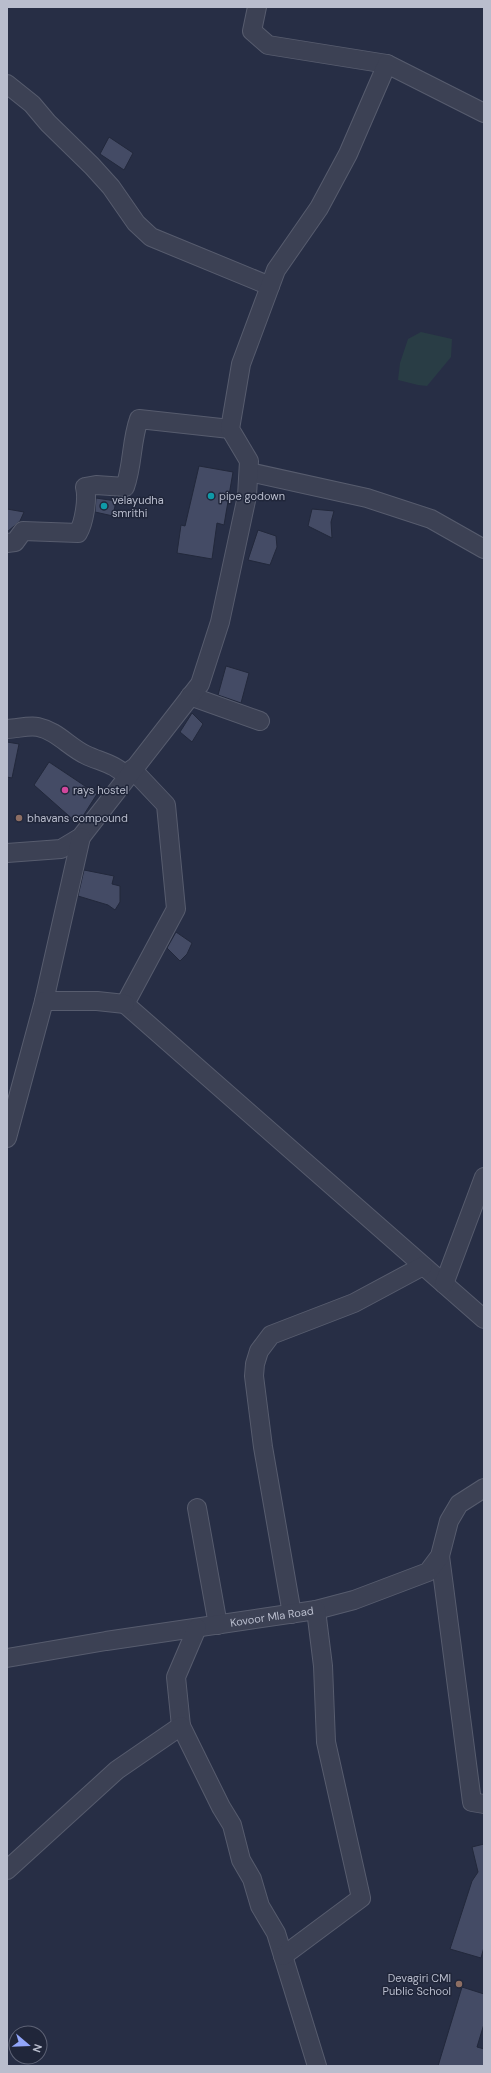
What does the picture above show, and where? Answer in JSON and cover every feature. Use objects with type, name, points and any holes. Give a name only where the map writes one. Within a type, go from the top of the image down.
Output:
[{"type":"street","points":[[257,7],[252,31],[268,45],[386,64],[484,113]]},
{"type":"street","points":[[7,853],[61,849],[81,837],[200,684],[220,622],[247,496],[249,460],[230,429],[241,364],[276,270],[319,208],[348,154],[386,64]]},
{"type":"street","points":[[7,84],[32,104],[48,123],[92,166],[111,187],[136,223],[151,237],[270,286]]},
{"type":"street","points":[[7,543],[15,542],[23,531],[78,533],[84,524],[83,512],[88,497],[86,487],[96,485],[125,487],[128,477],[135,429],[139,419],[230,429]]},
{"type":"street","points":[[249,472],[367,498],[431,519],[484,549]]},
{"type":"street","points":[[190,696],[260,721]]},
{"type":"street","points":[[7,729],[38,727],[54,733],[87,755],[105,761],[122,771],[130,773],[166,805],[176,909],[125,1004]]},
{"type":"street","points":[[7,1138],[44,1001],[81,837]]},
{"type":"street","points":[[44,1001],[97,1001],[125,1004],[484,1319]]},
{"type":"street","points":[[444,1284],[484,1178]]},
{"type":"street","points":[[292,1614],[262,1439],[254,1376],[255,1364],[259,1351],[271,1335],[354,1303],[423,1266]]},
{"type":"street","name":"Kovoor Mla Road","points":[[7,1658],[218,1624],[316,1610],[354,1600],[428,1572],[440,1556],[449,1521],[459,1504],[484,1488]]},
{"type":"street","points":[[197,1508],[218,1624]]},
{"type":"street","points":[[440,1556],[472,1802],[484,1804]]},
{"type":"street","points":[[284,1956],[361,1898],[326,1742],[323,1666],[316,1610]]},
{"type":"street","points":[[197,1628],[176,1677],[182,1726],[221,1807],[232,1824],[241,1860],[252,1879],[260,1906],[276,1933],[317,2066]]},
{"type":"street","points":[[7,1870],[117,1770],[182,1726]]},
{"type":"shaded area","points":[[421,332],[452,339],[451,357],[427,386],[398,380],[400,363],[408,339]]},
{"type":"building","points":[[109,137],[133,153],[124,170],[100,154]]},
{"type":"building","points":[[199,466],[233,472],[224,525],[217,523],[212,559],[177,553],[181,525],[185,526]]},
{"type":"building","name":"velayudha smrithi","points":[[96,498],[116,501],[113,516],[95,512]]},
{"type":"building","points":[[7,509],[24,512],[20,521],[7,532]]},
{"type":"building","points":[[312,509],[334,511],[331,522],[332,538],[308,526]]},
{"type":"building","points":[[258,530],[276,536],[277,547],[270,565],[248,560]]},
{"type":"building","points":[[226,666],[249,673],[241,703],[218,695]]},
{"type":"building","points":[[192,713],[203,724],[192,742],[180,732]]},
{"type":"building","points":[[7,742],[19,744],[12,778],[7,777]]},
{"type":"building","name":"rays hostel","points":[[49,762],[97,794],[78,824],[34,785]]},
{"type":"building","points":[[84,870],[114,876],[112,884],[120,886],[120,902],[115,910],[108,905],[78,896]]},
{"type":"building","points":[[176,932],[192,943],[187,954],[180,961],[167,948]]},
{"type":"building","name":"Devagiri CMI Public School","points":[[484,1844],[484,1947],[481,1958],[450,1949],[472,1881],[478,1872],[472,1847]]},
{"type":"building","points":[[462,1987],[484,1994],[484,2024],[477,2047],[484,2049],[484,2066],[438,2066]]},
{"type":"place","name":"pipe godown","points":[[211,496]]},
{"type":"place","name":"velayudha smrithi","points":[[104,506]]},
{"type":"place","name":"rays hostel","points":[[65,790]]},
{"type":"place","name":"bhavans compound","points":[[19,818]]},
{"type":"place","name":"Devagiri CMI Public School","points":[[459,1984]]}]
